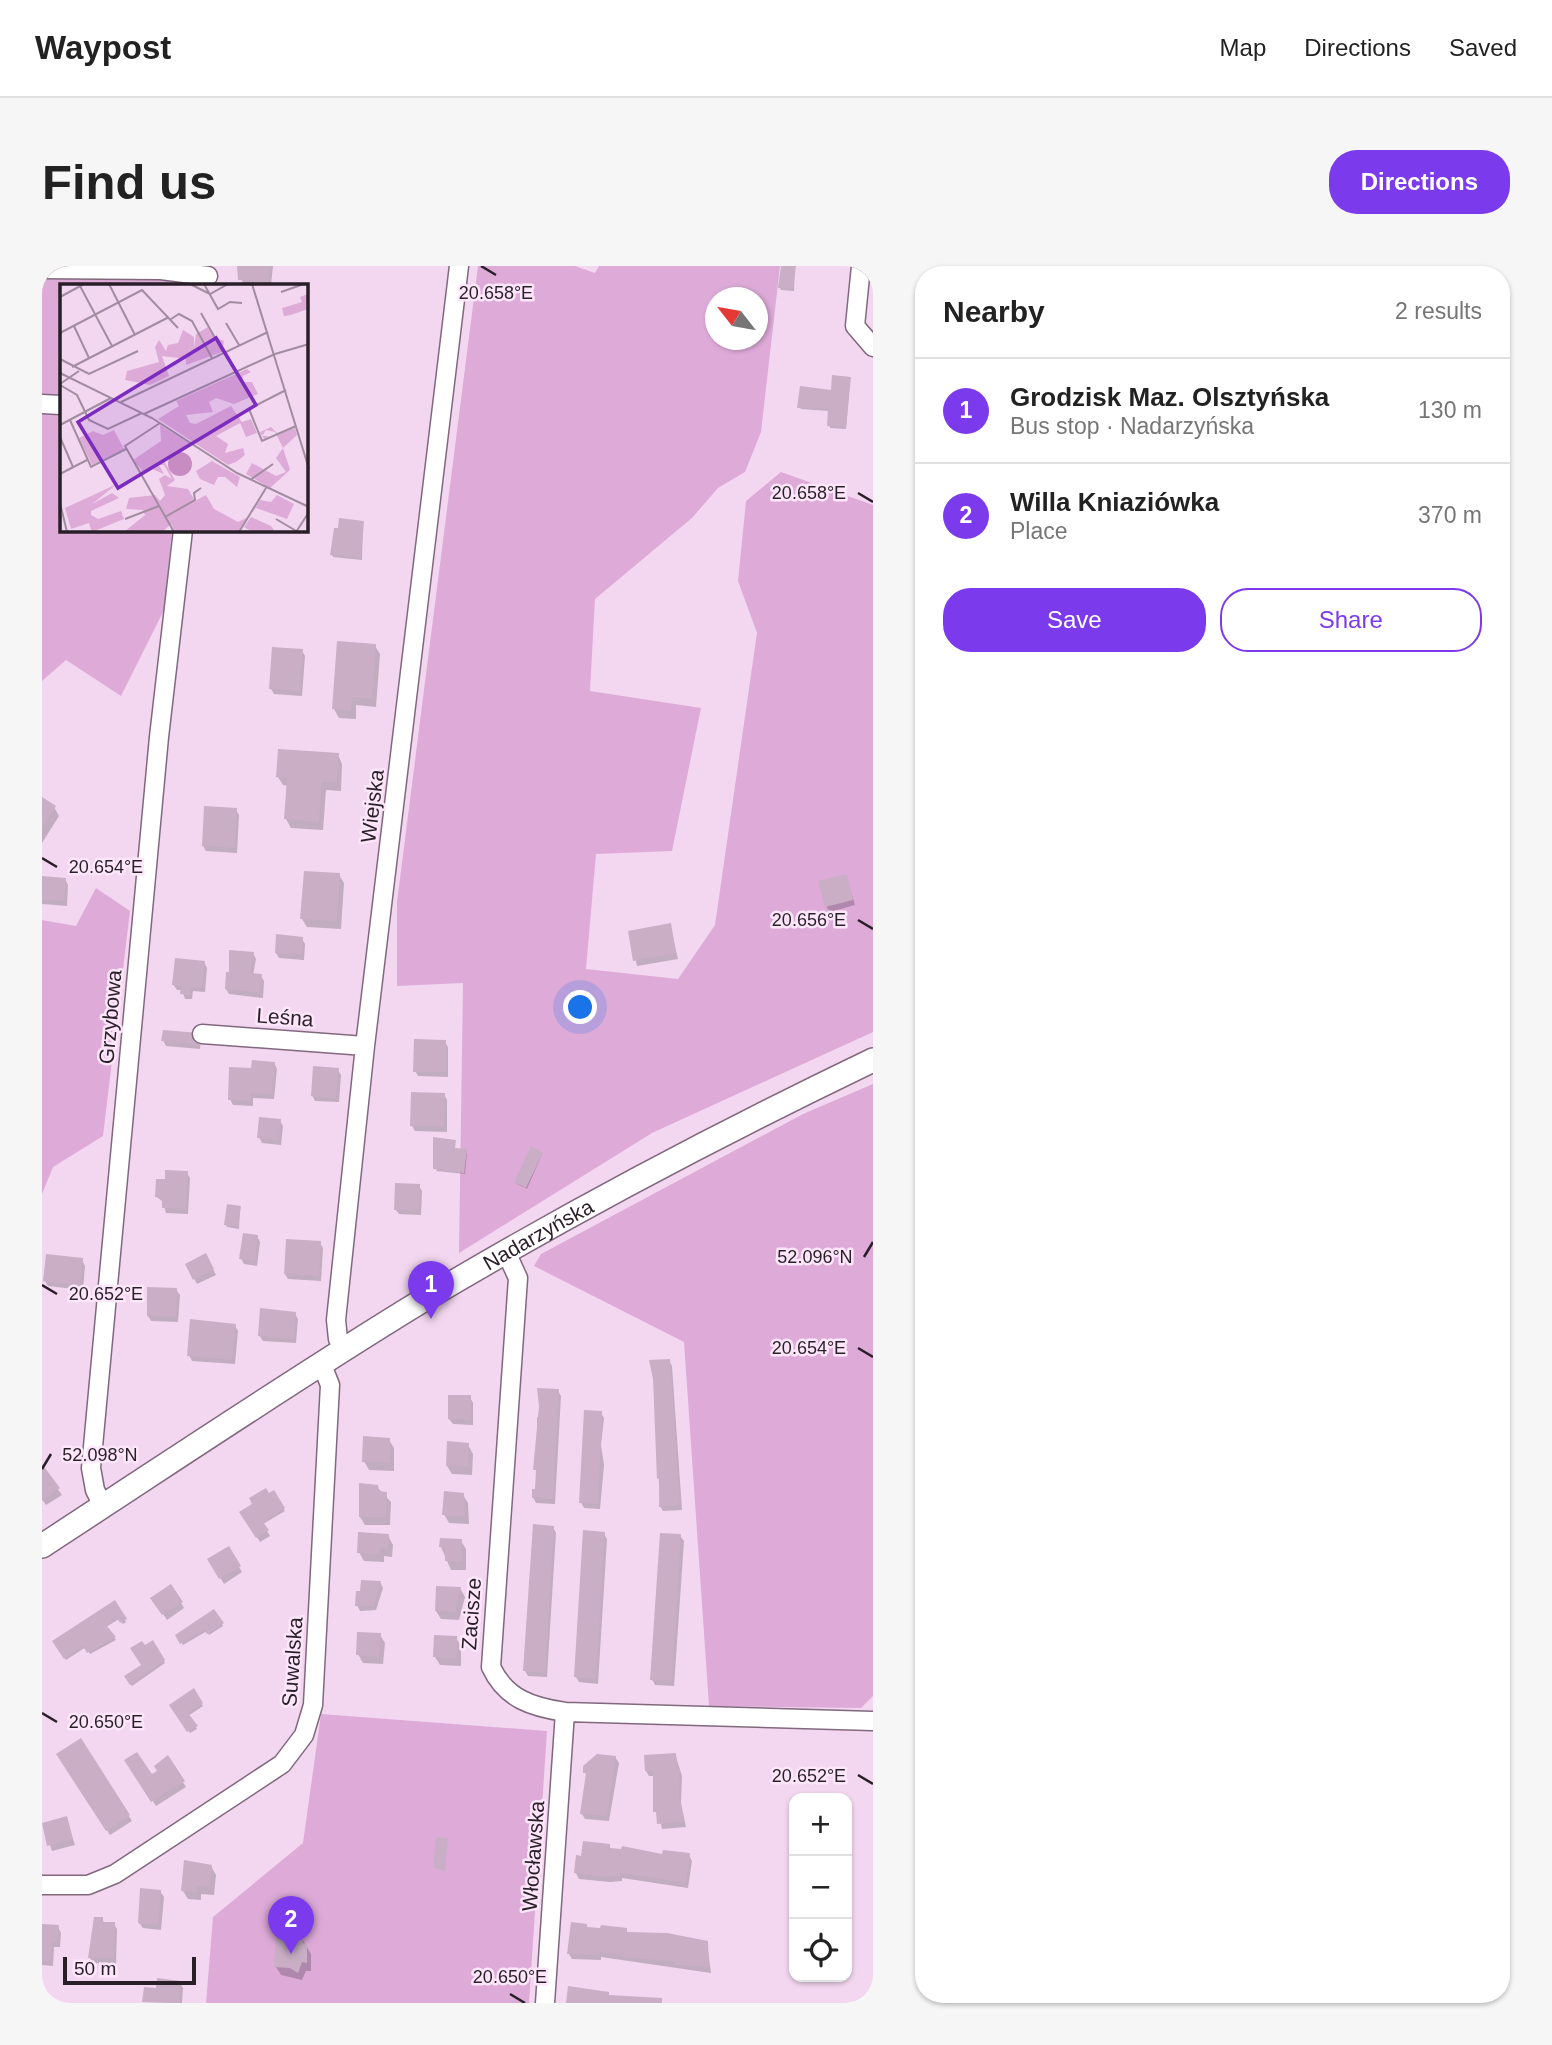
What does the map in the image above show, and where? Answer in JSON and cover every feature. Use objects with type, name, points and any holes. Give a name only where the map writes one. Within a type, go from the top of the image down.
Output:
[{"type":"street","name":"Wiejska","points":[[345,1349],[338,1339],[336,1320],[365,1046],[459,266]]},
{"type":"street","points":[[862,266],[855,326],[873,347]]},
{"type":"street","points":[[42,269],[161,270],[208,276]]},
{"type":"street","points":[[42,404],[60,405]]},
{"type":"street","name":"Grzybowa","points":[[103,1506],[95,1490],[91,1468],[158,751],[183,532]]},
{"type":"street","name":"Leśna","points":[[202,1034],[365,1046]]},
{"type":"street","name":"Nadarzyńska","points":[[42,1546],[345,1349],[506,1252],[640,1178],[873,1060]]},
{"type":"street","name":"Zacisze","points":[[506,1252],[518,1278],[491,1667],[497,1679],[517,1699],[565,1712],[873,1721]]},
{"type":"street","name":"Suwalska","points":[[42,1885],[88,1885],[116,1874],[268,1774],[294,1751],[304,1735],[313,1705],[330,1385],[321,1365]]},
{"type":"street","name":"Włocławska","points":[[545,2003],[565,1712]]},
{"type":"shaded area","points":[[42,266],[197,284],[60,284],[60,532],[172,532],[164,610],[121,696],[66,660],[42,681]]},
{"type":"shaded area","points":[[478,266],[575,266],[595,273],[599,266],[780,266],[761,432],[745,472],[718,488],[692,518],[595,599],[590,691],[701,708],[672,851],[596,854],[586,969],[678,979],[715,925],[757,633],[738,581],[746,501],[781,472],[873,505],[873,1032],[652,1133],[459,1253],[463,983],[397,986],[397,902]]},
{"type":"shaded area","points":[[96,888],[130,911],[103,1136],[53,1167],[42,1194],[42,920],[76,926]]},
{"type":"shaded area","points":[[873,1084],[873,1696],[861,1708],[709,1706],[684,1342],[534,1266],[541,1254],[803,1114]]},
{"type":"shaded area","points":[[321,1714],[547,1731],[529,2003],[206,2003],[213,1917],[303,1843]]},
{"type":"building","points":[[237,266],[270,266],[269,282],[238,280]]},
{"type":"building","points":[[781,266],[796,266],[793,289],[778,288]]},
{"type":"building","points":[[832,375],[851,377],[846,428],[827,426],[828,409],[797,408],[800,386],[831,390]]},
{"type":"building","points":[[339,518],[364,521],[361,558],[330,555],[334,528],[338,528]]},
{"type":"building","points":[[337,641],[376,644],[372,699],[352,697],[351,711],[332,709]]},
{"type":"building","points":[[272,647],[303,649],[300,691],[269,689]]},
{"type":"building","points":[[278,749],[339,753],[337,783],[322,782],[319,822],[284,819],[287,778],[276,777]]},
{"type":"building","points":[[42,797],[56,806],[42,828]]},
{"type":"building","points":[[204,806],[237,808],[235,848],[202,846]]},
{"type":"building","points":[[304,871],[340,873],[337,921],[300,919]]},
{"type":"building","points":[[847,874],[853,900],[825,907],[818,881]]},
{"type":"building","points":[[42,876],[66,878],[64,901],[42,900]]},
{"type":"building","points":[[671,923],[676,953],[633,961],[628,931]]},
{"type":"building","points":[[276,934],[303,937],[302,955],[275,953]]},
{"type":"building","points":[[229,950],[254,952],[250,973],[262,974],[260,993],[225,989],[226,972],[229,972]]},
{"type":"building","points":[[175,958],[205,961],[202,988],[191,987],[190,995],[180,994],[181,986],[172,985]]},
{"type":"building","points":[[163,1030],[199,1033],[198,1044],[161,1041]]},
{"type":"building","points":[[414,1039],[446,1040],[446,1072],[413,1072]]},
{"type":"building","points":[[252,1060],[275,1062],[272,1095],[251,1093],[251,1101],[228,1100],[229,1067],[251,1068]]},
{"type":"building","points":[[313,1066],[339,1068],[336,1098],[311,1096]]},
{"type":"building","points":[[411,1092],[445,1093],[444,1127],[410,1126]]},
{"type":"building","points":[[259,1117],[281,1119],[279,1140],[257,1138]]},
{"type":"building","points":[[433,1137],[456,1140],[455,1148],[467,1149],[464,1173],[433,1169]]},
{"type":"building","points":[[531,1146],[543,1152],[526,1188],[514,1182]]},
{"type":"building","points":[[165,1170],[188,1171],[186,1209],[162,1208],[162,1198],[155,1197],[156,1179],[165,1179]]},
{"type":"building","points":[[395,1183],[420,1184],[419,1210],[394,1210]]},
{"type":"building","points":[[227,1204],[241,1206],[238,1227],[224,1225]]},
{"type":"building","points":[[243,1233],[258,1235],[255,1261],[239,1259]]},
{"type":"building","points":[[286,1239],[321,1241],[319,1276],[284,1274]]},
{"type":"building","points":[[206,1253],[214,1269],[193,1280],[185,1264]]},
{"type":"building","points":[[46,1254],[83,1258],[80,1286],[43,1281]]},
{"type":"building","points":[[147,1287],[177,1288],[176,1317],[147,1316]]},
{"type":"building","points":[[260,1308],[296,1312],[294,1339],[258,1336]]},
{"type":"building","points":[[190,1319],[236,1324],[232,1360],[187,1356]]},
{"type":"building","points":[[670,1359],[680,1505],[659,1507],[660,1478],[657,1479],[653,1379],[649,1360]]},
{"type":"building","points":[[537,1388],[559,1389],[553,1499],[532,1498],[532,1489],[535,1489],[536,1470],[533,1470],[539,1406]]},
{"type":"building","points":[[448,1395],[471,1395],[471,1420],[448,1419]]},
{"type":"building","points":[[584,1410],[602,1411],[598,1504],[579,1503]]},
{"type":"building","points":[[363,1436],[390,1438],[390,1463],[362,1462]]},
{"type":"building","points":[[447,1441],[469,1443],[468,1467],[446,1466]]},
{"type":"building","points":[[42,1464],[60,1488],[42,1501]]},
{"type":"building","points":[[359,1483],[378,1485],[379,1491],[387,1492],[386,1517],[359,1517]]},
{"type":"building","points":[[266,1488],[269,1493],[274,1490],[285,1508],[263,1522],[269,1530],[256,1538],[239,1512],[252,1504],[249,1498]]},
{"type":"building","points":[[444,1491],[464,1493],[465,1517],[442,1515]]},
{"type":"building","points":[[533,1524],[554,1526],[545,1673],[523,1671]]},
{"type":"building","points":[[583,1530],[605,1532],[596,1679],[574,1677]]},
{"type":"building","points":[[358,1532],[389,1534],[388,1549],[380,1548],[380,1554],[357,1553]]},
{"type":"building","points":[[660,1533],[681,1534],[672,1681],[650,1680]]},
{"type":"building","points":[[440,1538],[462,1539],[462,1562],[445,1561],[445,1548],[439,1547]]},
{"type":"building","points":[[229,1546],[241,1566],[219,1579],[207,1559]]},
{"type":"building","points":[[361,1580],[381,1581],[374,1606],[355,1606],[356,1591],[360,1591]]},
{"type":"building","points":[[171,1584],[183,1602],[162,1615],[150,1598]]},
{"type":"building","points":[[436,1586],[461,1587],[455,1612],[435,1611]]},
{"type":"building","points":[[115,1600],[127,1619],[120,1623],[117,1618],[106,1625],[116,1637],[87,1653],[83,1646],[64,1659],[52,1641]]},
{"type":"building","points":[[214,1609],[224,1623],[207,1634],[204,1630],[180,1644],[175,1635]]},
{"type":"building","points":[[357,1632],[381,1633],[379,1657],[356,1655]]},
{"type":"building","points":[[434,1635],[457,1636],[457,1658],[433,1657]]},
{"type":"building","points":[[153,1640],[165,1660],[130,1685],[124,1676],[141,1665],[130,1648],[142,1641],[145,1645]]},
{"type":"building","points":[[194,1688],[203,1703],[188,1713],[198,1726],[187,1732],[169,1705]]},
{"type":"building","points":[[81,1738],[130,1815],[106,1831],[56,1754]]},
{"type":"building","points":[[137,1752],[152,1774],[157,1771],[154,1766],[168,1755],[185,1781],[151,1802],[124,1760]]},
{"type":"building","points":[[676,1753],[677,1769],[680,1769],[679,1796],[684,1822],[657,1824],[656,1812],[653,1812],[653,1771],[645,1771],[644,1755]]},
{"type":"building","points":[[597,1754],[616,1756],[607,1816],[580,1814],[586,1773],[583,1773],[583,1766]]},
{"type":"building","points":[[67,1816],[73,1839],[47,1846],[42,1823]]},
{"type":"building","points":[[436,1837],[448,1838],[445,1872],[433,1867]]},
{"type":"building","points":[[583,1841],[610,1844],[610,1848],[621,1849],[622,1846],[662,1854],[663,1850],[690,1853],[686,1883],[620,1873],[620,1876],[606,1877],[574,1873],[576,1855],[581,1856]]},
{"type":"building","points":[[184,1860],[212,1865],[210,1887],[197,1886],[197,1892],[181,1891]]},
{"type":"building","points":[[140,1888],[161,1890],[158,1925],[138,1923]]},
{"type":"building","points":[[94,1917],[103,1917],[103,1922],[115,1922],[114,1959],[88,1958]]},
{"type":"building","points":[[571,1922],[587,1924],[587,1927],[600,1928],[601,1925],[627,1928],[627,1932],[667,1933],[708,1941],[709,1968],[675,1964],[675,1961],[622,1958],[622,1955],[599,1952],[599,1955],[567,1954]]},
{"type":"building","points":[[42,1924],[59,1925],[57,1942],[52,1942],[51,1961],[42,1961]]},
{"type":"building","points":[[301,1933],[303,1943],[307,1944],[307,1963],[302,1962],[298,1973],[290,1968],[274,1967],[276,1934]]},
{"type":"building","points":[[157,1978],[181,1981],[179,2003],[142,2002],[144,1987],[156,1988]]},
{"type":"building","points":[[568,1986],[609,1992],[609,1995],[662,1998],[662,2003],[566,2003]]},
{"type":"place","name":"Grodzisk Maz. Olsztyńska","points":[[431,1319]]},
{"type":"place","name":"Willa Kniaziówka","points":[[291,1954]]}]
